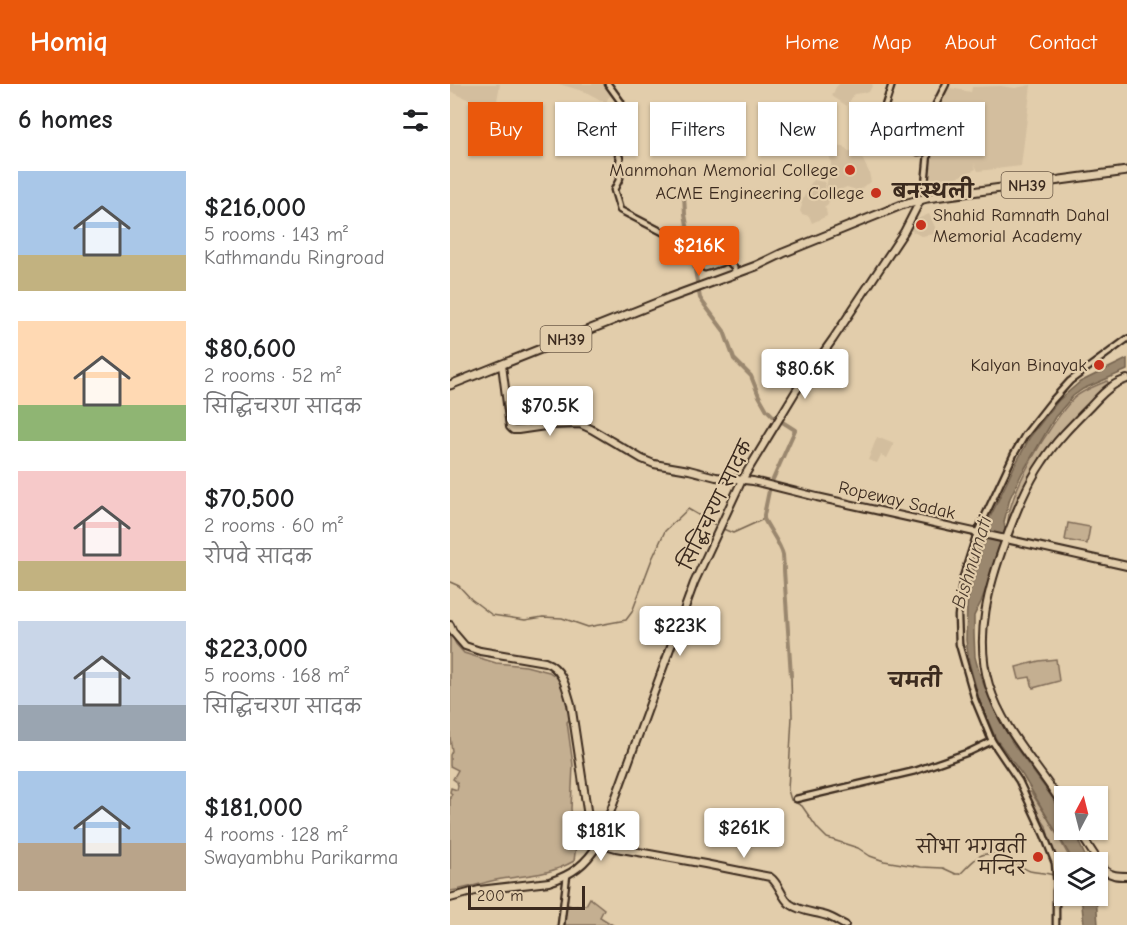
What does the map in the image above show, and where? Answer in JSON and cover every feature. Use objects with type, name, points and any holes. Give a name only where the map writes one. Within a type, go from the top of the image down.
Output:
[{"type":"highway","name":"NH39","points":[[450,385],[924,199],[1127,171]]},
{"type":"main road","name":"सिद्धिचरण सादक","points":[[567,875],[590,856],[599,843],[694,583],[742,480],[796,391],[833,339],[924,199]]},
{"type":"main road","points":[[502,365],[511,429],[580,424],[654,464],[742,480]]},
{"type":"main road","points":[[1054,793],[1014,737],[999,711],[989,686],[982,649],[987,602],[1004,539],[1044,459],[1080,417],[1111,386],[1127,379]]},
{"type":"main road","name":"Ropeway Sadak","points":[[742,480],[1127,566]]},
{"type":"main road","points":[[450,625],[465,646],[480,651],[545,662],[558,670],[571,704],[590,830],[599,843],[770,877],[775,880],[784,897],[792,905],[828,916],[845,925]]},
{"type":"main road","points":[[1084,840],[1104,870],[1113,876],[1127,876]]},
{"type":"main road","points":[[450,898],[479,890],[549,882],[567,875]]},
{"type":"street","points":[[608,84],[621,102],[615,139],[616,152],[620,158],[620,178],[614,190],[620,210],[674,238],[693,242],[705,268],[728,261],[734,267],[735,273]]},
{"type":"street","points":[[886,102],[892,84]]},
{"type":"street","points":[[937,102],[946,84]]},
{"type":"street","points":[[924,199],[928,156]]},
{"type":"street","points":[[1056,925],[1055,863],[1019,781],[992,741],[975,700],[959,644],[958,616],[963,577],[979,534],[1014,454],[1025,435],[1070,381],[1127,339]]},
{"type":"street","points":[[796,799],[915,771],[950,760],[992,741]]},
{"type":"street","points":[[561,925],[567,875]]},
{"type":"shaded area","points":[[450,84],[500,84],[497,102],[474,102],[450,91]]},
{"type":"shaded area","points":[[559,84],[606,84],[613,93],[604,102],[586,92]]},
{"type":"shaded area","points":[[839,84],[873,84],[869,92],[854,94],[847,106],[832,96]]},
{"type":"shaded area","points":[[1031,85],[1021,166],[978,171],[974,163],[976,169],[945,183],[927,187],[929,156],[985,156],[985,102],[940,102],[945,87],[971,92],[972,87],[1015,88]]},
{"type":"shaded area","name":"Manmohan Memorial College","points":[[844,146],[849,151],[849,156],[858,156],[863,160],[869,172],[871,182],[859,191],[847,187],[837,191],[826,188],[828,177],[832,172],[830,156],[837,156],[838,147]]},
{"type":"shaded area","points":[[814,180],[825,182],[825,189],[830,197],[828,204],[824,207],[827,216],[812,223],[809,216],[800,211],[801,203]]},
{"type":"shaded area","name":"Shahid Ramnath Dahal Memorial Academy","points":[[929,214],[935,227],[935,234],[921,236],[908,229],[908,223]]},
{"type":"shaded area","points":[[1127,359],[1127,370],[1083,389],[1073,396],[1055,417],[1010,498],[1004,522],[1005,529],[993,569],[974,616],[975,657],[979,672],[1000,721],[1014,745],[1054,800],[1054,828],[1023,776],[996,739],[979,699],[969,662],[966,640],[967,606],[972,572],[984,530],[1015,465],[1030,437],[1058,401],[1080,382]]},
{"type":"shaded area","points":[[1107,381],[1110,385],[1048,452],[1008,529],[1009,515],[1021,480],[1054,423],[1074,398],[1085,390]]},
{"type":"shaded area","points":[[877,437],[894,444],[887,458],[881,455],[877,463],[868,460]]},
{"type":"shaded area","points":[[1068,523],[1090,527],[1087,544],[1065,540]]},
{"type":"shaded area","points":[[450,632],[464,653],[496,663],[526,666],[549,672],[561,680],[571,715],[567,722],[573,765],[571,809],[576,845],[574,861],[555,870],[450,891],[450,797],[452,794],[450,792],[451,788],[457,790],[457,782],[453,779],[458,770],[450,766],[452,751]]},
{"type":"shaded area","points":[[1056,659],[1059,681],[1033,688],[1030,677],[1019,679],[1016,667]]},
{"type":"shaded area","points":[[1023,792],[1031,792],[1054,829],[1054,840],[1060,840],[1066,852],[1054,852],[1054,854],[1046,826]]},
{"type":"shaded area","points":[[1061,840],[1078,840],[1083,852],[1068,852]]},
{"type":"shaded area","points":[[590,898],[604,909],[600,917],[613,925],[565,925],[566,904],[586,905]]},
{"type":"shaded area","points":[[1082,906],[1097,906],[1098,925],[1084,925]]},
{"type":"waterway","points":[[684,194],[685,214],[700,298],[724,331],[734,359],[751,376],[767,410],[795,430],[770,486],[764,515],[783,555],[791,676]]},
{"type":"waterway","points":[[450,582],[459,586],[471,599],[492,615],[525,620],[543,617],[562,618],[588,627],[626,620],[632,612],[665,531],[688,509],[719,527]]},
{"type":"waterway","points":[[723,529],[733,533],[764,519]]},
{"type":"waterway","points":[[791,676],[792,717],[788,790],[791,800],[802,806],[827,838],[858,848],[884,861],[943,868],[956,874],[960,874],[979,856],[987,854],[1030,871],[1053,875]]},
{"type":"place","name":"Manmohan Memorial College","points":[[850,170]]},
{"type":"place","name":"ACME Engineering College","points":[[876,193]]},
{"type":"place","name":"Shahid Ramnath Dahal Memorial Academy","points":[[921,225]]},
{"type":"place","name":"Kalyan Binayak","points":[[1099,365]]},
{"type":"place","name":"सोभा भगवती मन्दिर","points":[[1038,857]]},
{"type":"district","name":"बनस्थली","points":[[933,191]]},
{"type":"district","name":"चमती","points":[[915,680]]},
{"type":"water label","name":"Bishnumati","points":[[971,562]]}]
